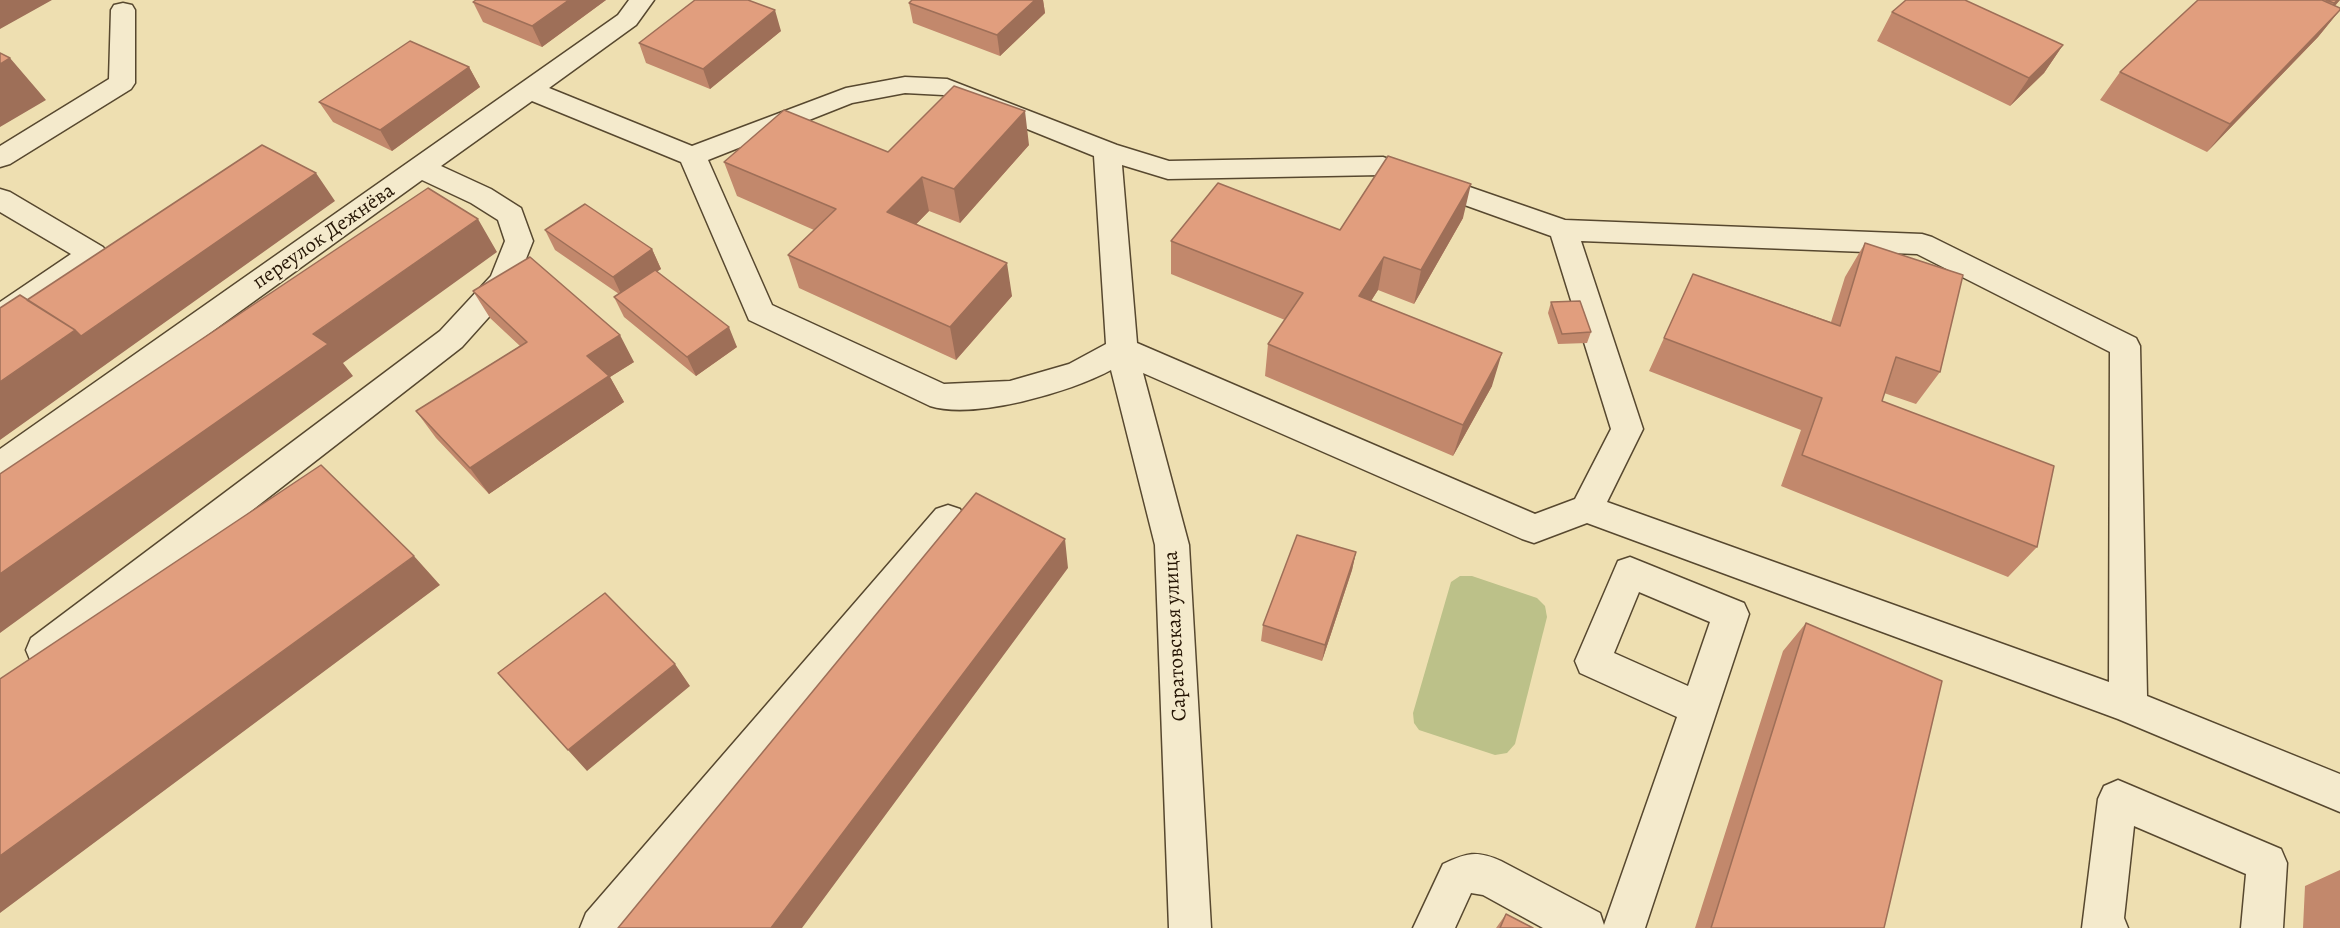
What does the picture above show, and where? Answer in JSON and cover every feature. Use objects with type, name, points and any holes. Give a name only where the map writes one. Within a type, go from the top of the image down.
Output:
[{"type":"street","name":"переулок Дежнёва","points":[[0,467],[627,20],[642,0]]},
{"type":"street","points":[[0,158],[122,84],[123,10]]},
{"type":"street","points":[[529,90],[692,156],[846,96],[905,85],[947,87],[1107,151],[1168,170],[1383,166],[1563,230],[1922,244],[2125,346],[2128,706]]},
{"type":"street","name":"Саратовская улица","points":[[1107,151],[1122,350],[1172,545],[1190,928]]},
{"type":"street","points":[[692,156],[760,312],[941,397],[1010,393],[1079,373],[1122,350],[1534,528],[1587,509],[2128,706],[2340,793]]},
{"type":"street","points":[[44,651],[451,339],[504,281],[519,241],[511,215],[481,195],[420,168]]},
{"type":"street","points":[[0,199],[93,254],[0,317]]},
{"type":"street","points":[[1563,230],[1627,429],[1587,509]]},
{"type":"street","points":[[601,928],[948,519]]},
{"type":"street","points":[[1624,928],[1699,709]]},
{"type":"street","points":[[2107,928],[2102,926],[2118,799],[2267,863],[2262,928]]},
{"type":"street","points":[[1434,928],[1457,878],[1468,873],[1487,875],[1585,928]]},
{"type":"green space","points":[[1460,576],[1472,576],[1537,598],[1545,606],[1547,617],[1515,744],[1507,753],[1495,755],[1419,730],[1414,723],[1413,713],[1451,582]]},
{"type":"building","points":[[476,0],[569,0],[532,26],[473,2]]},
{"type":"building","points":[[695,0],[748,0],[775,10],[703,69],[639,43]]},
{"type":"building","points":[[912,0],[1035,0],[997,35],[909,3]]},
{"type":"building","points":[[1906,0],[1965,0],[2063,45],[2029,78],[1892,12]]},
{"type":"building","points":[[2198,0],[2322,0],[2340,10],[2230,124],[2120,72]]},
{"type":"building","points":[[410,41],[469,67],[380,130],[319,102]]},
{"type":"building","points":[[0,53],[10,58],[0,64]]},
{"type":"building","points":[[954,86],[1025,111],[954,189],[922,177],[887,212],[1007,263],[950,327],[788,255],[836,209],[724,162],[784,110],[888,152]]},
{"type":"building","points":[[262,145],[316,173],[81,336],[27,300]]},
{"type":"building","points":[[1388,156],[1471,184],[1421,270],[1384,257],[1359,296],[1502,353],[1463,425],[1268,344],[1303,293],[1171,241],[1218,183],[1340,230]]},
{"type":"building","points":[[428,188],[478,219],[313,334],[328,344],[0,574],[0,474]]},
{"type":"building","points":[[585,204],[652,249],[613,277],[545,230]]},
{"type":"building","points":[[1865,243],[1963,275],[1940,372],[1896,357],[1882,401],[2054,466],[2037,547],[1802,455],[1822,398],[1664,338],[1693,274],[1840,326]]},
{"type":"building","points":[[530,257],[620,335],[587,356],[609,376],[470,468],[416,411],[527,342],[473,291]]},
{"type":"building","points":[[655,270],[729,327],[687,357],[614,297]]},
{"type":"building","points":[[20,295],[75,330],[0,382],[0,308]]},
{"type":"building","points":[[1580,301],[1591,332],[1562,334],[1551,302]]},
{"type":"building","points":[[321,465],[414,556],[0,856],[0,679]]},
{"type":"building","points":[[976,493],[1065,539],[771,928],[618,928]]},
{"type":"building","points":[[1297,535],[1356,552],[1325,645],[1263,625]]},
{"type":"building","points":[[605,593],[675,664],[568,750],[498,673]]},
{"type":"building","points":[[1806,623],[1942,681],[1884,928],[1711,928]]},
{"type":"building","points":[[1506,914],[1533,928],[1500,928]]}]
